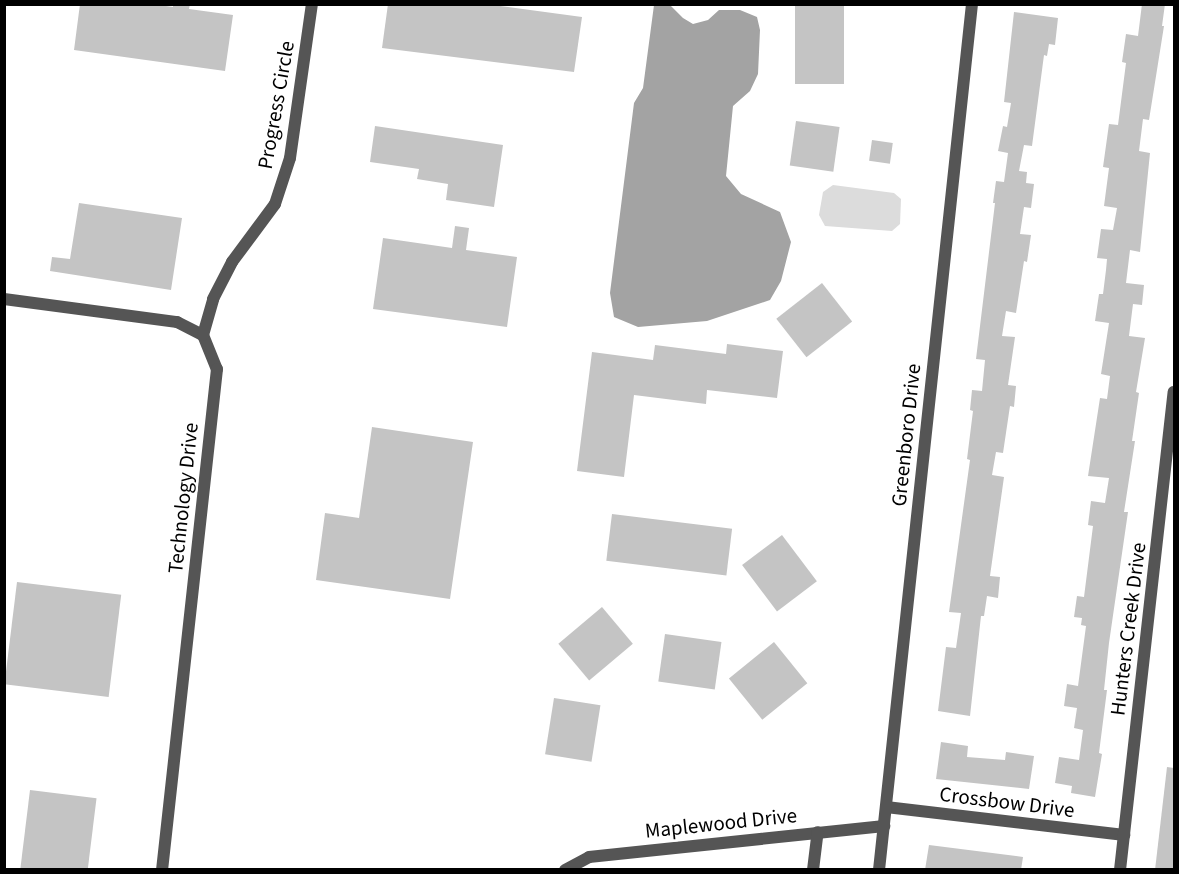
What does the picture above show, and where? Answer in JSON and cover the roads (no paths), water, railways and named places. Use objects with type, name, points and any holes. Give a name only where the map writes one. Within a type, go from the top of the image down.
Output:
[{"type":"street","name":"Progress Circle","points":[[203,335],[213,299],[232,262],[275,204],[290,158],[312,4]]},
{"type":"street","name":"Greenboro Drive","points":[[879,870],[972,4]]},
{"type":"street","points":[[4,299],[177,322],[203,335]]},
{"type":"street","name":"Technology Drive","points":[[162,870],[217,369],[203,335]]},
{"type":"street","name":"Hunters Creek Drive","points":[[1120,870],[1174,392]]},
{"type":"street","name":"Crossbow Drive","points":[[886,807],[1124,835]]},
{"type":"street","name":"Maplewood Drive","points":[[565,870],[589,858],[884,826]]},
{"type":"street","points":[[813,870],[818,832]]}]
